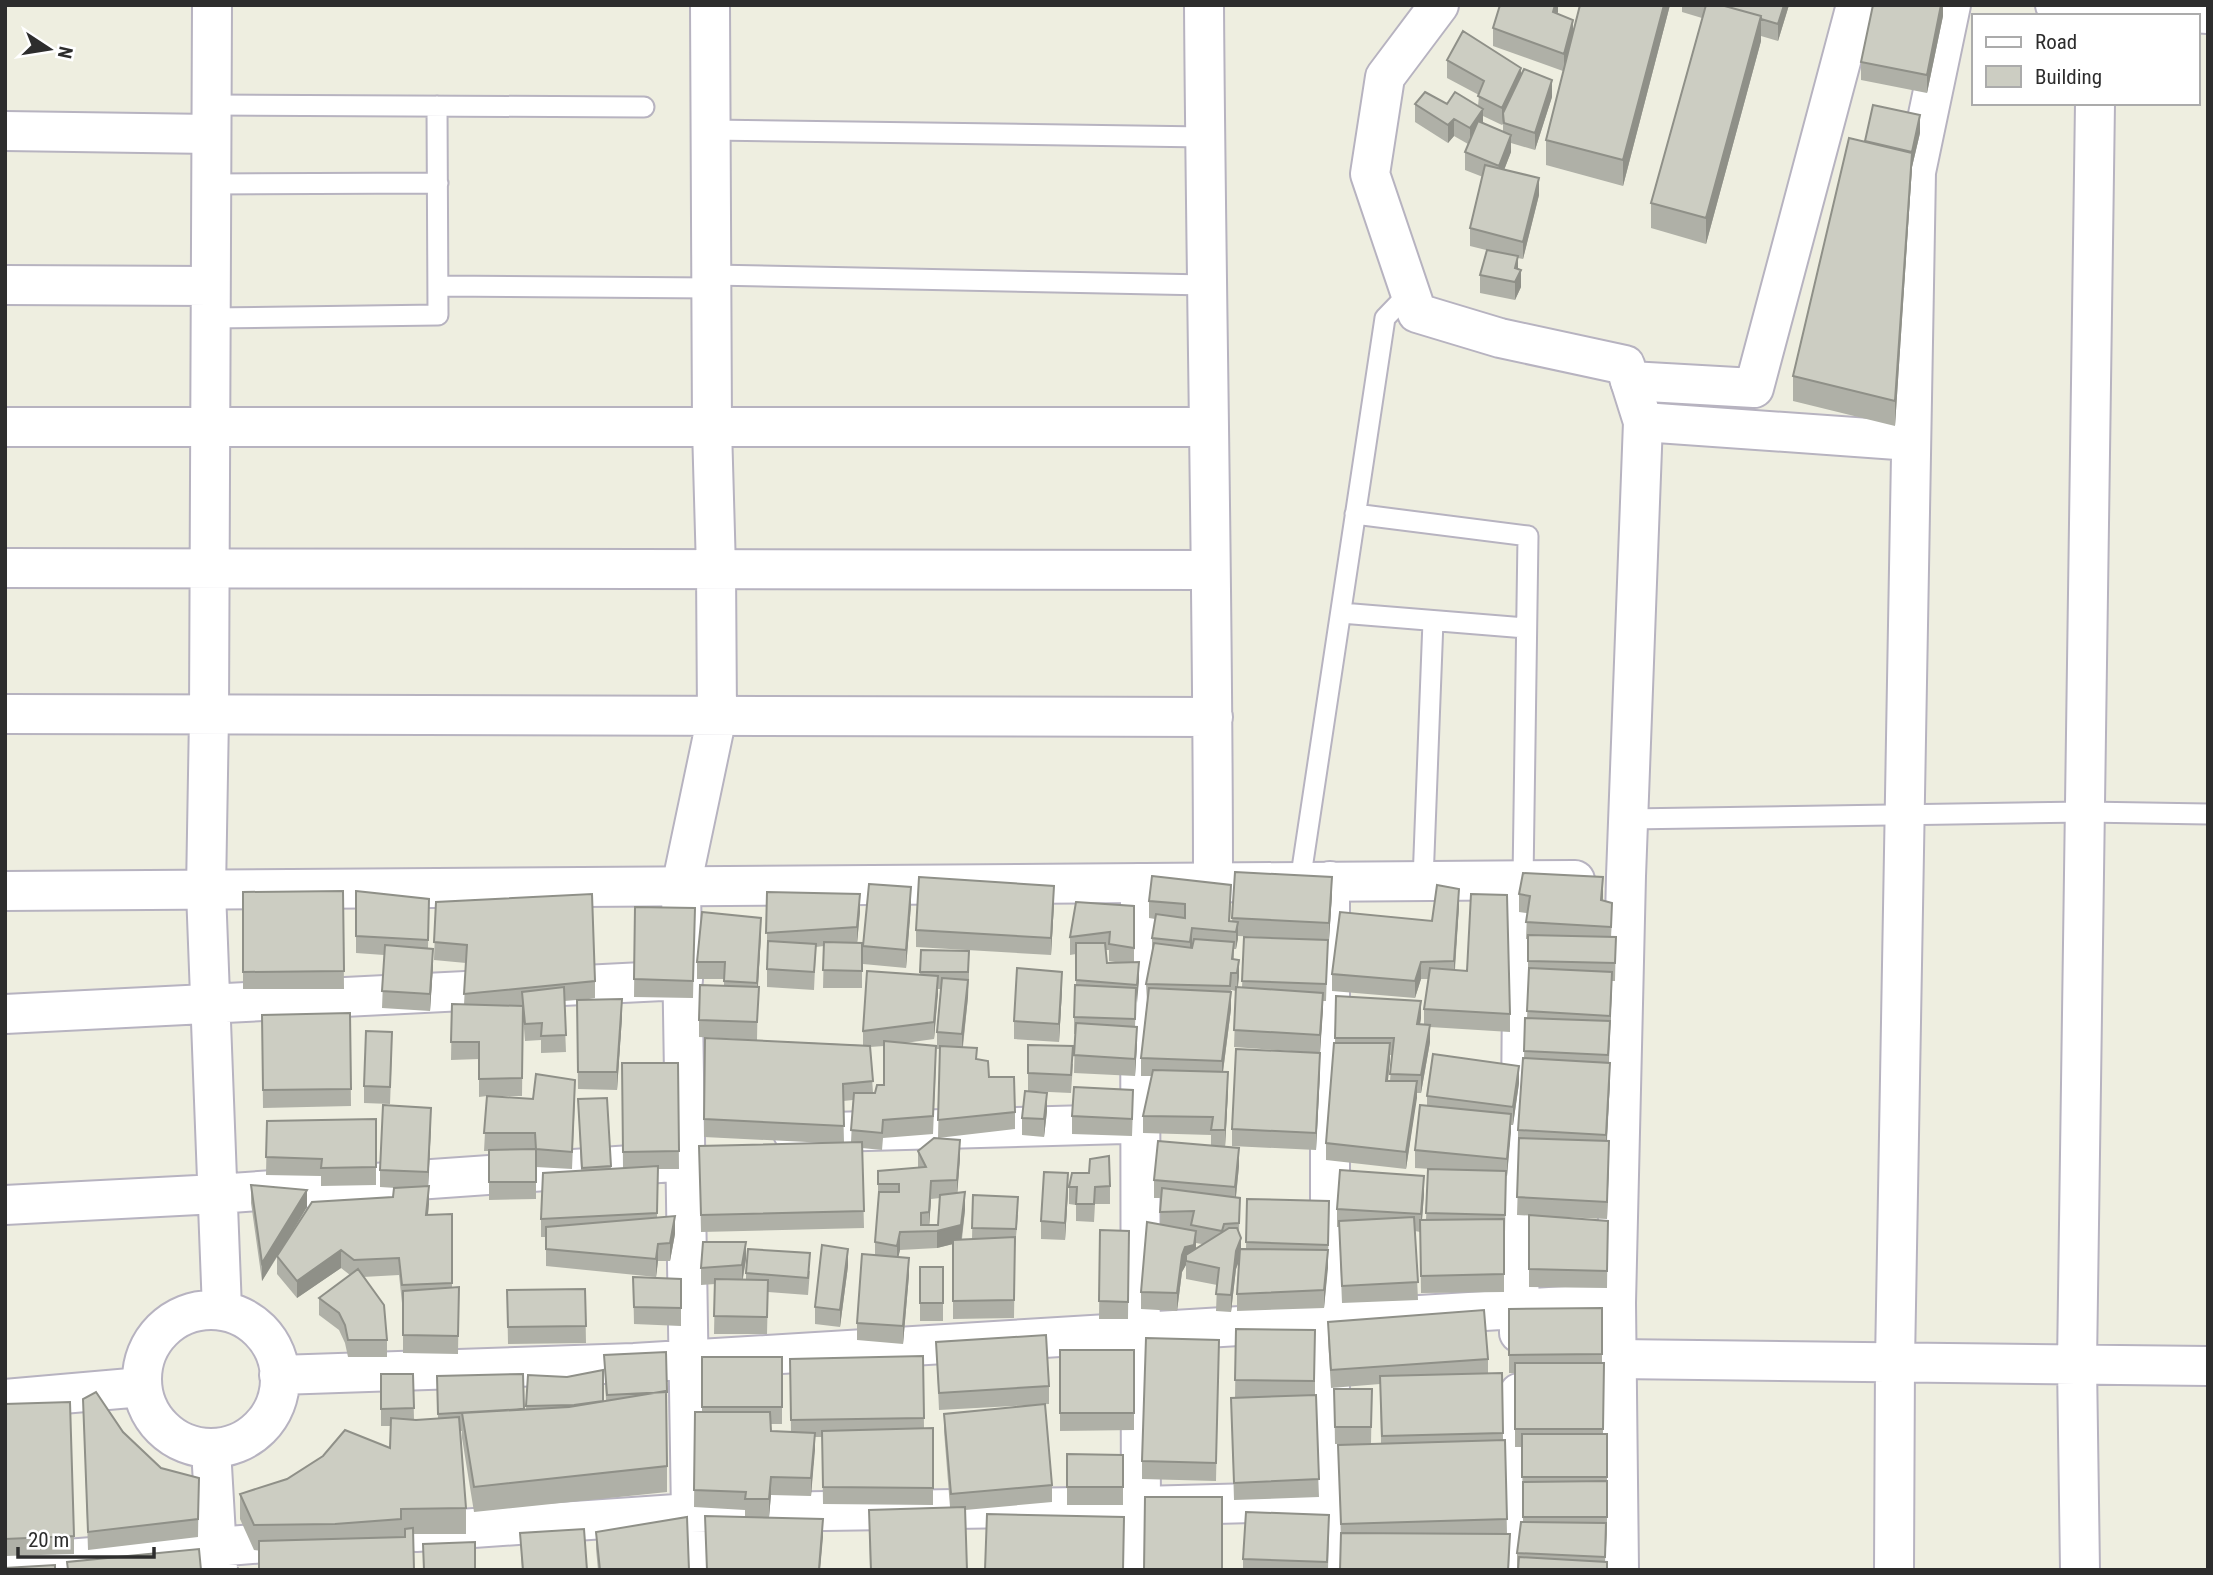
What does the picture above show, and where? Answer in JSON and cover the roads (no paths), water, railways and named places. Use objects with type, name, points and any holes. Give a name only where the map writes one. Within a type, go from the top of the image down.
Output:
[{"type":"street","points":[[212,5],[206,891],[222,1310]]},
{"type":"street","points":[[694,1570],[690,1360],[695,1144],[683,979],[681,887],[717,716],[712,428],[710,5]]},
{"type":"street","points":[[1204,5],[1213,883]]},
{"type":"street","points":[[1439,5],[1385,77],[1370,174],[1418,313],[1500,338],[1625,365],[1643,422],[1626,879],[1616,1303],[1619,1570]]},
{"type":"street","points":[[1630,381],[1754,388],[1856,5]]},
{"type":"street","points":[[1894,1570],[1895,1362],[1916,172],[1951,5]]},
{"type":"street","points":[[2054,5],[2096,12],[2208,14]]},
{"type":"street","points":[[2081,1570],[2077,1364],[2095,105]]},
{"type":"street","points":[[5,131],[212,119]]},
{"type":"street","points":[[5,285],[210,302]]},
{"type":"street","points":[[1643,422],[1912,440]]},
{"type":"street","points":[[5,427],[1208,427]]},
{"type":"street","points":[[5,568],[1209,570]]},
{"type":"street","points":[[5,715],[1213,717]]},
{"type":"street","points":[[5,891],[1626,879]]},
{"type":"street","points":[[1517,1570],[1523,880]]},
{"type":"street","points":[[1315,882],[1331,1319],[1330,1570]]},
{"type":"street","points":[[1140,883],[1141,1570]]},
{"type":"street","points":[[5,1014],[683,979]]},
{"type":"street","points":[[755,1134],[1140,1124]]},
{"type":"street","points":[[5,1205],[217,1194],[695,1144]]},
{"type":"street","points":[[279,1375],[690,1360],[1616,1303]]},
{"type":"street","points":[[222,1310],[244,1318],[258,1328],[272,1347],[279,1387],[272,1410],[258,1430],[238,1443],[211,1449],[187,1444],[167,1433],[149,1411],[142,1387],[146,1352],[159,1332],[179,1317],[198,1311],[222,1310]]},
{"type":"street","points":[[1617,1359],[2208,1366]]},
{"type":"street","points":[[5,1399],[142,1387]]},
{"type":"street","points":[[211,1449],[217,1558]]},
{"type":"street","points":[[384,1535],[691,1513],[1330,1501]]},
{"type":"street","points":[[5,1564],[217,1558],[342,1538]]},
{"type":"lane","points":[[212,119],[437,106],[644,107]]},
{"type":"lane","points":[[210,302],[438,315],[437,106]]},
{"type":"lane","points":[[711,130],[1205,137]]},
{"type":"lane","points":[[211,184],[438,183]]},
{"type":"lane","points":[[438,286],[712,281],[1207,285]]},
{"type":"lane","points":[[1315,882],[1340,613],[1385,318],[1410,292]]},
{"type":"lane","points":[[1355,514],[1528,536],[1523,880]]},
{"type":"lane","points":[[1340,613],[1526,628]]},
{"type":"lane","points":[[1423,881],[1433,621]]},
{"type":"lane","points":[[1628,819],[2085,812],[2208,814]]}]
